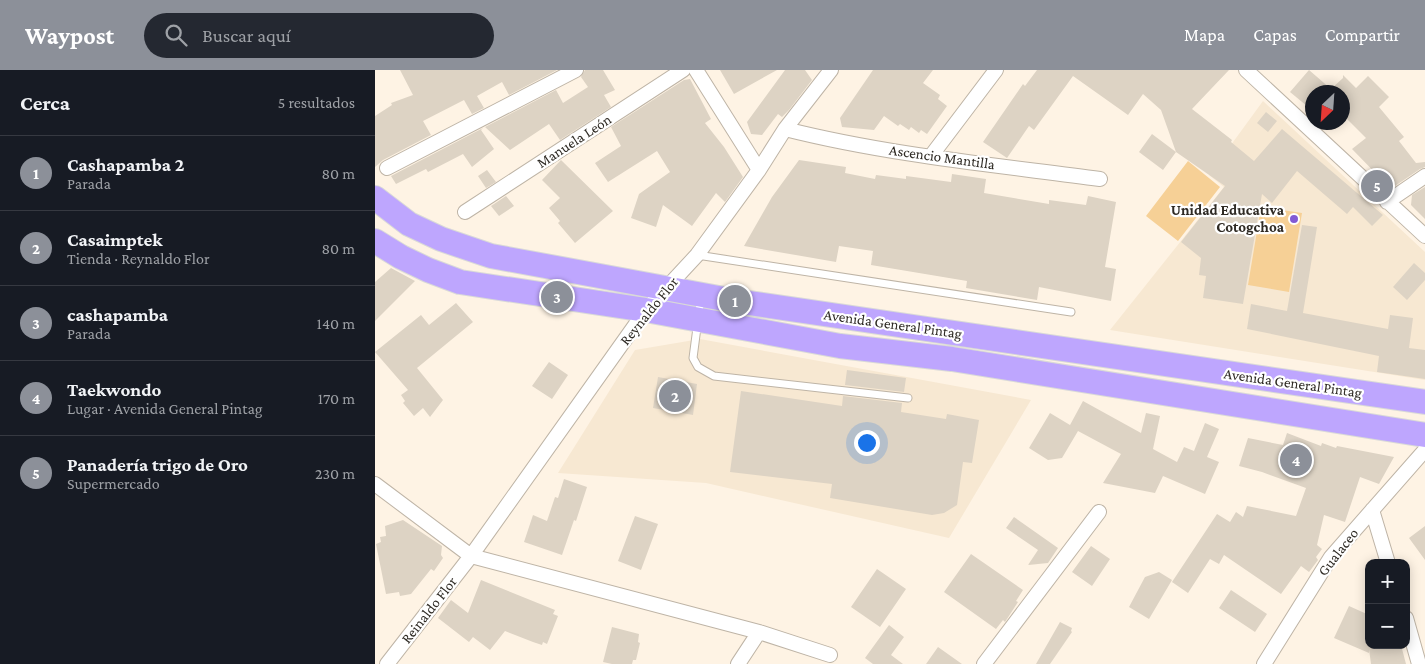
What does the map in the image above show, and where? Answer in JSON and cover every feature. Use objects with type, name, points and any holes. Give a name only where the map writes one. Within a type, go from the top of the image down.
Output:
[{"type":"highway","name":"Avenida General Pintag","points":[[375,198],[409,224],[441,239],[491,256],[754,304],[1425,402]]},
{"type":"highway","name":"Avenida General Pintag","points":[[376,244],[428,270],[460,282],[646,310],[840,346],[961,361],[1425,435]]},
{"type":"street","points":[[387,168],[577,70]]},
{"type":"street","name":"Manuela León","points":[[465,212],[683,70]]},
{"type":"street","points":[[696,70],[759,170]]},
{"type":"street","name":"Reynaldo Flor","points":[[471,556],[646,310],[697,255],[759,170],[785,129],[831,70]]},
{"type":"street","points":[[931,156],[996,70]]},
{"type":"street","points":[[1246,70],[1425,236]]},
{"type":"street","name":"Ascencio Mantilla","points":[[785,129],[931,156],[1100,179]]},
{"type":"street","points":[[1387,202],[1425,176]]},
{"type":"street","name":"Gualaceo","points":[[1264,664],[1331,557],[1425,450]]},
{"type":"street","points":[[375,484],[471,556],[759,632],[830,655]]},
{"type":"street","points":[[1373,510],[1387,559]]},
{"type":"street","points":[[984,664],[1099,512]]},
{"type":"street","name":"Reinaldo Flor","points":[[387,664],[471,556]]},
{"type":"street","points":[[738,664],[759,632]]},
{"type":"street","points":[[1410,632],[1419,664]]},
{"type":"lane","points":[[697,255],[1071,312]]},
{"type":"lane","points":[[701,294],[693,358],[699,367],[714,376],[907,398]]},
{"type":"shaded area","name":"Unidad Educativa Cotogchoa","points":[[1263,101],[1425,252],[1425,380],[1110,330],[1224,187],[1209,175]]},
{"type":"shaded area","points":[[1188,161],[1220,187],[1178,241],[1146,216]]},
{"type":"shaded area","points":[[1261,207],[1302,213],[1289,292],[1248,285]]},
{"type":"shaded area","points":[[700,339],[1031,400],[949,538],[706,483],[558,473],[635,350]]},
{"type":"building","points":[[400,70],[557,70],[509,95],[502,82],[477,96],[484,108],[472,114],[464,100],[423,121],[431,135],[383,160],[375,167],[375,116],[392,105],[391,103],[413,95]]},
{"type":"building","points":[[585,70],[603,70],[615,90],[604,95],[611,107],[560,140],[549,124],[510,150],[485,127],[556,90],[563,103],[588,87],[581,77]]},
{"type":"building","points":[[720,70],[777,70],[734,94]]},
{"type":"building","points":[[785,70],[805,70],[812,80],[789,110],[782,117],[778,114],[762,135],[751,134],[747,122]]},
{"type":"building","points":[[873,70],[933,70],[923,83],[940,95],[938,99],[947,106],[927,134],[921,130],[919,133],[911,127],[909,130],[900,124],[898,126],[884,116],[874,130],[842,127],[840,118]]},
{"type":"building","points":[[1037,70],[1229,70],[1192,109],[1232,140],[1231,142],[1254,161],[1282,129],[1383,215],[1372,226],[1353,207],[1347,214],[1297,171],[1272,203],[1262,194],[1243,304],[1203,298],[1206,276],[1199,275],[1201,258],[1181,242],[1225,186],[1176,152],[1161,110],[1143,94],[1128,115],[1073,76],[1034,130],[1029,126],[1007,158],[983,142],[1023,84],[1025,86]]},
{"type":"building","points":[[1309,70],[1326,85],[1305,85],[1305,104],[1290,92]]},
{"type":"building","points":[[1343,75],[1356,88],[1368,76],[1389,97],[1379,107],[1404,137],[1399,141],[1416,163],[1425,162],[1425,167],[1392,188],[1389,187],[1352,149],[1366,138],[1350,122],[1350,85],[1335,85],[1343,78]]},
{"type":"building","points":[[690,79],[711,119],[705,123],[724,147],[743,177],[725,202],[716,193],[692,226],[663,205],[656,227],[631,218],[639,194],[670,172],[657,151],[608,182],[595,163],[621,146],[611,127],[684,80]]},
{"type":"building","points":[[1266,112],[1277,121],[1268,132],[1257,123]]},
{"type":"building","points":[[483,128],[481,130],[494,149],[472,167],[463,154],[428,172],[426,169],[396,184],[391,176]]},
{"type":"building","points":[[1152,134],[1176,152],[1163,170],[1139,152]]},
{"type":"building","points":[[561,160],[613,211],[575,243],[558,223],[560,221],[549,208],[560,198],[542,180]]},
{"type":"building","points":[[799,160],[846,167],[845,173],[875,179],[876,175],[906,179],[906,176],[951,182],[952,174],[986,179],[984,193],[1049,204],[1049,200],[1086,205],[1088,196],[1116,202],[1105,267],[1116,269],[1111,301],[1039,287],[1037,300],[966,288],[967,281],[871,265],[873,251],[839,246],[836,262],[744,246],[772,197]]},
{"type":"building","points":[[487,170],[496,182],[486,188],[478,176]]},
{"type":"building","points":[[1425,187],[1425,219],[1411,205],[1412,195]]},
{"type":"building","points":[[506,196],[514,206],[499,216],[491,206]]},
{"type":"building","points":[[1302,225],[1317,227],[1303,313],[1388,329],[1390,315],[1413,318],[1409,348],[1425,350],[1425,379],[1377,372],[1379,356],[1247,329],[1251,304],[1287,311]]},
{"type":"building","points":[[1414,263],[1425,273],[1425,280],[1407,300],[1393,287]]},
{"type":"building","points":[[391,268],[415,281],[375,321],[375,282]]},
{"type":"building","points":[[456,303],[473,322],[417,368],[443,400],[430,417],[423,408],[414,416],[403,403],[405,401],[401,395],[408,390],[375,352],[421,315],[429,325]]},
{"type":"building","points":[[549,362],[568,375],[552,399],[532,386]]},
{"type":"building","points":[[847,370],[906,378],[904,392],[845,385]]},
{"type":"building","points":[[658,377],[697,384],[693,415],[653,408]]},
{"type":"building","points":[[741,391],[842,406],[843,396],[902,403],[901,412],[946,419],[947,414],[979,420],[972,463],[963,462],[957,505],[944,513],[932,515],[830,498],[832,484],[730,472]]},
{"type":"building","points":[[1083,401],[1141,433],[1146,413],[1160,416],[1153,449],[1177,462],[1184,447],[1194,451],[1205,423],[1219,429],[1207,457],[1219,462],[1205,494],[1163,476],[1155,493],[1103,483],[1121,454],[1078,431],[1062,458],[1048,460],[1029,448],[1050,413],[1070,425]]},
{"type":"building","points":[[1287,433],[1321,446],[1322,443],[1336,448],[1337,446],[1394,457],[1379,484],[1360,477],[1345,522],[1324,515],[1317,545],[1322,549],[1316,557],[1318,560],[1309,572],[1301,566],[1281,594],[1224,555],[1219,564],[1210,559],[1188,593],[1172,582],[1217,514],[1230,522],[1236,512],[1243,517],[1247,506],[1296,516],[1306,488],[1239,466],[1248,438],[1283,445]]},
{"type":"building","points":[[564,479],[587,487],[562,555],[524,542],[533,515],[547,521],[555,497],[558,498]]},
{"type":"building","points":[[635,516],[658,524],[641,570],[618,561]]},
{"type":"building","points":[[1014,517],[1058,548],[1048,563],[1028,565],[1038,550],[1006,528]]},
{"type":"building","points":[[403,520],[442,546],[441,555],[443,558],[434,571],[431,569],[411,594],[400,596],[399,592],[386,594],[376,544],[381,542],[380,537],[386,536],[385,526]]},
{"type":"building","points":[[1425,526],[1425,560],[1409,538]]},
{"type":"building","points":[[1091,546],[1110,559],[1092,586],[1072,572]]},
{"type":"building","points":[[971,554],[1023,590],[1016,601],[1018,602],[1005,622],[1003,620],[996,629],[944,592]]},
{"type":"building","points":[[877,569],[906,589],[880,627],[851,607]]},
{"type":"building","points":[[1159,572],[1172,580],[1149,619],[1129,607],[1145,577]]},
{"type":"building","points":[[481,580],[555,610],[553,614],[558,616],[547,644],[543,642],[542,645],[505,631],[490,650],[473,637],[469,642],[438,618],[451,600],[468,613]]},
{"type":"building","points":[[1231,590],[1267,614],[1255,632],[1219,608]]},
{"type":"building","points":[[1349,606],[1365,613],[1365,649],[1369,649],[1369,653],[1334,638]]},
{"type":"building","points":[[1060,622],[1072,628],[1072,632],[1050,664],[1036,664]]},
{"type":"building","points":[[889,625],[904,637],[891,655],[903,664],[873,664],[865,658]]},
{"type":"building","points":[[612,627],[639,634],[638,642],[640,643],[636,660],[633,660],[632,664],[603,662]]},
{"type":"building","points":[[938,647],[962,664],[926,664]]},
{"type":"building","points":[[1369,649],[1402,649],[1406,664],[1371,664]]},
{"type":"place","name":"Panadería trigo de Oro","points":[[1377,186]]},
{"type":"place","name":"Unidad Educativa Cotogchoa","points":[[1294,219]]},
{"type":"place","name":"cashapamba","points":[[557,297]]},
{"type":"place","name":"Cashapamba 2","points":[[735,301]]},
{"type":"place","name":"Casaimptek","points":[[675,396]]},
{"type":"place","name":"Taekwondo","points":[[1296,460]]}]
